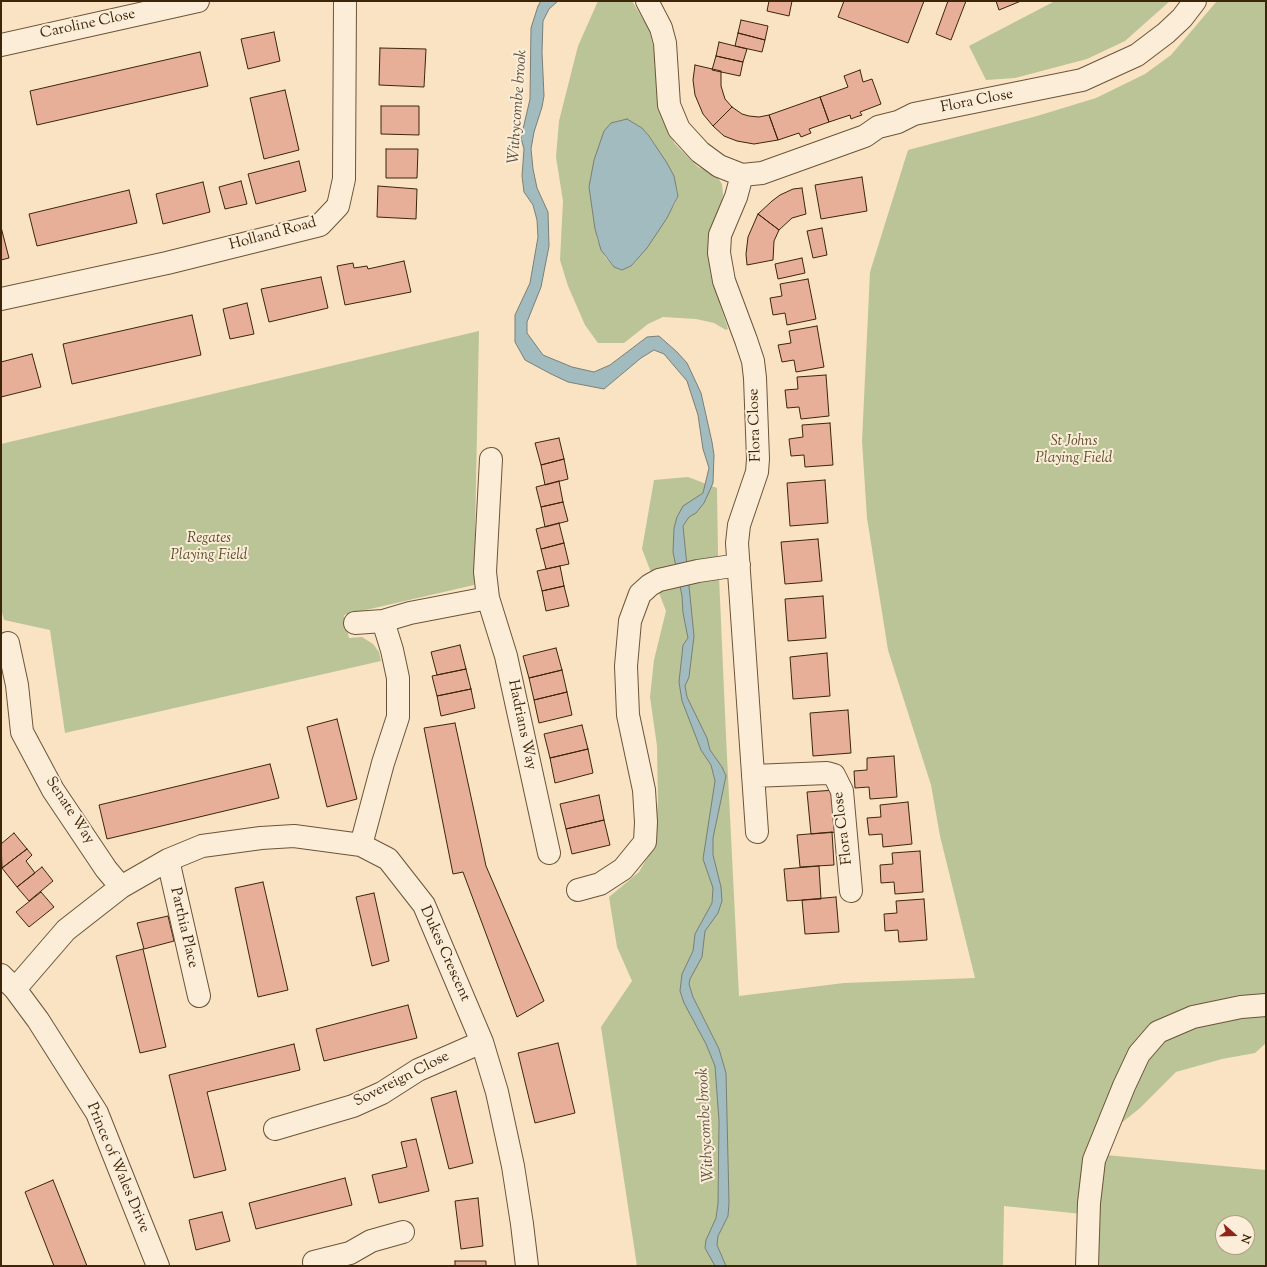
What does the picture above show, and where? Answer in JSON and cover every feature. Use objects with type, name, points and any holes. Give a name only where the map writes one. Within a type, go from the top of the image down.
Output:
[{"type":"street","name":"Caroline Close","points":[[1,44],[198,1]]},
{"type":"street","name":"Holland Road","points":[[1,300],[166,263],[320,225],[338,206],[344,179],[345,1]]},
{"type":"street","points":[[647,1],[661,28],[665,43],[669,105],[679,129],[700,152],[720,166],[742,176]]},
{"type":"street","name":"Flora Close","points":[[758,832],[737,543],[739,525],[757,472],[758,459],[755,378],[753,361],[724,281],[719,253],[720,235],[736,197],[742,176],[762,173],[865,136],[878,127],[898,122],[914,114],[1082,80],[1137,55],[1166,33],[1182,18],[1195,1]]},
{"type":"street","name":"Hadrians Way","points":[[491,459],[486,572],[488,598],[506,656],[549,853]]},
{"type":"street","points":[[578,890],[600,884],[623,869],[645,842],[646,822],[644,790],[628,715],[626,666],[630,621],[640,594],[650,585],[660,580],[698,571],[739,565]]},
{"type":"street","points":[[355,623],[383,621],[410,613],[488,598]]},
{"type":"street","points":[[361,846],[383,763],[398,717],[398,678],[392,650],[383,621]]},
{"type":"street","name":"Senate Way","points":[[8,642],[17,686],[22,732],[53,790],[106,869],[121,887]]},
{"type":"street","name":"Flora Close","points":[[753,776],[827,773],[834,775],[842,791],[851,891]]},
{"type":"street","name":"Dukes Crescent","points":[[8,982],[66,930],[121,887],[168,860],[202,846],[261,838],[294,836],[361,846],[388,859],[424,905],[482,1042],[497,1092],[513,1166],[522,1224],[526,1266]]},
{"type":"street","name":"Parthia Place","points":[[168,860],[199,996]]},
{"type":"street","name":"Prince of Wales Drive","points":[[8,982],[38,1020],[97,1113],[158,1266]]},
{"type":"street","points":[[1087,1266],[1089,1203],[1094,1160],[1124,1086],[1139,1054],[1158,1032],[1193,1017],[1241,1007],[1266,1006]]},
{"type":"street","name":"Sovereign Close","points":[[276,1129],[353,1106],[382,1093],[418,1070],[482,1042]]},
{"type":"street","points":[[309,1265],[350,1253],[371,1241],[403,1232]]},
{"type":"green space","points":[[598,1],[632,1],[649,29],[655,54],[658,107],[670,136],[675,144],[698,167],[716,175],[722,184],[723,194],[721,209],[710,255],[713,283],[728,329],[726,330],[714,323],[696,319],[663,317],[648,324],[624,343],[598,343],[585,325],[568,286],[560,260],[563,201],[556,157],[559,121],[578,46]],"holes":[[[627,119],[642,128],[654,143],[678,192],[678,196],[675,204],[646,248],[634,263],[622,270],[614,267],[605,257],[597,239],[589,187],[592,175]]]},
{"type":"green space","points":[[1055,1],[1170,1],[1125,41],[1087,59],[1015,78],[986,80],[969,46]]},
{"type":"green space","name":"St Johns Playing Field","points":[[1217,1],[1266,1],[1266,1043],[1255,1053],[1222,1059],[1176,1072],[1140,1108],[1088,1150],[1082,1214],[1004,1206],[1003,1266],[637,1266],[601,1027],[632,981],[617,947],[609,897],[639,872],[654,846],[658,802],[657,746],[650,697],[654,660],[666,611],[642,549],[654,480],[688,477],[717,488],[718,553],[739,996],[844,983],[975,978],[940,836],[931,785],[888,650],[867,518],[862,441],[870,272],[908,150],[1037,116],[1096,98],[1145,74],[1171,55]]},
{"type":"green space","name":"Regates Playing Field","points":[[479,331],[474,585],[344,615],[349,638],[362,637],[373,644],[379,652],[381,661],[65,733],[50,630],[4,620],[1,609],[1,444]]},
{"type":"green space","points":[[1106,1155],[1266,1170],[1266,1266],[1096,1266],[1100,1207]]},
{"type":"water","points":[[541,1],[558,1],[549,9],[543,21],[542,52],[544,96],[531,149],[537,188],[548,212],[549,246],[541,287],[527,322],[527,333],[543,355],[572,367],[594,372],[610,365],[647,337],[659,336],[687,363],[701,393],[714,455],[713,483],[704,503],[696,513],[689,517],[683,526],[694,636],[689,677],[685,686],[687,697],[707,738],[710,750],[722,767],[726,776],[713,838],[713,855],[721,887],[722,901],[718,913],[705,931],[702,957],[690,979],[689,984],[693,997],[719,1049],[726,1073],[729,1203],[728,1216],[718,1236],[717,1245],[726,1266],[715,1266],[705,1248],[706,1240],[716,1218],[718,1203],[719,1121],[715,1066],[706,1044],[684,1003],[680,991],[682,974],[693,951],[695,934],[712,903],[713,888],[703,859],[715,781],[711,765],[701,750],[682,701],[679,682],[683,645],[688,638],[683,613],[682,596],[673,552],[674,528],[677,517],[683,506],[703,493],[709,468],[703,449],[698,415],[687,381],[664,354],[654,350],[641,358],[604,389],[568,382],[551,374],[525,360],[515,342],[515,315],[530,283],[538,237],[537,220],[533,205],[524,192],[522,176],[524,149],[521,138],[530,99],[531,28]]},
{"type":"water","points":[[627,119],[642,128],[667,163],[674,176],[678,196],[667,218],[647,248],[631,266],[622,270],[614,267],[601,250],[595,229],[589,187],[594,160],[604,131],[611,123]]},
{"type":"building","points":[[769,1],[792,1],[789,16],[767,11]]},
{"type":"building","points":[[844,1],[924,1],[908,43],[838,17]]},
{"type":"building","points":[[948,1],[966,1],[951,40],[936,34]]},
{"type":"building","points":[[996,1],[1021,1],[999,10]]},
{"type":"building","points":[[741,20],[768,26],[765,40],[738,33]]},
{"type":"building","points":[[274,32],[280,61],[248,69],[241,39]]},
{"type":"building","points":[[738,33],[765,40],[762,52],[735,46]]},
{"type":"building","points":[[719,42],[747,49],[743,62],[716,56]]},
{"type":"building","points":[[380,48],[426,49],[424,87],[379,85]]},
{"type":"building","points":[[200,52],[208,86],[37,125],[30,91]]},
{"type":"building","points":[[716,56],[743,62],[740,76],[712,70]]},
{"type":"building","points":[[695,65],[721,71],[721,86],[725,99],[732,107],[713,126],[703,114],[695,95],[693,80]]},
{"type":"building","points":[[860,70],[863,82],[872,79],[881,104],[860,112],[862,115],[851,119],[850,115],[829,122],[820,97],[848,87],[844,76]]},
{"type":"building","points":[[285,90],[299,150],[264,159],[250,98]]},
{"type":"building","points":[[820,97],[829,122],[809,129],[811,133],[801,137],[799,133],[778,140],[769,115]]},
{"type":"building","points":[[381,106],[419,106],[419,135],[381,134]]},
{"type":"building","points":[[732,107],[742,114],[749,116],[759,117],[769,115],[778,140],[754,144],[737,141],[724,136],[713,126]]},
{"type":"building","points":[[386,149],[418,149],[417,178],[386,178]]},
{"type":"building","points":[[299,161],[306,191],[256,204],[248,174]]},
{"type":"building","points":[[862,177],[867,211],[821,219],[815,185]]},
{"type":"building","points":[[241,181],[247,204],[225,209],[219,187]]},
{"type":"building","points":[[203,182],[210,212],[163,224],[156,194]]},
{"type":"building","points":[[378,186],[417,189],[416,219],[377,217]]},
{"type":"building","points":[[802,188],[806,214],[792,218],[779,230],[758,214],[780,195],[793,189]]},
{"type":"building","points":[[129,190],[137,223],[37,246],[29,214]]},
{"type":"building","points":[[758,214],[779,230],[774,241],[773,260],[747,265],[746,254],[748,237]]},
{"type":"building","points":[[1,227],[9,258],[1,260]]},
{"type":"building","points":[[822,228],[827,255],[813,258],[807,231]]},
{"type":"building","points":[[802,258],[805,273],[778,279],[775,264]]},
{"type":"building","points":[[404,261],[411,292],[345,305],[337,266],[353,263],[354,268],[367,266],[368,269]]},
{"type":"building","points":[[321,277],[328,308],[269,322],[261,289]]},
{"type":"building","points":[[808,279],[816,319],[787,325],[785,313],[773,315],[770,298],[782,296],[780,284]]},
{"type":"building","points":[[247,303],[254,334],[230,339],[223,309]]},
{"type":"building","points":[[192,315],[201,355],[72,384],[63,344]]},
{"type":"building","points":[[817,326],[824,367],[796,372],[794,360],[782,362],[778,345],[791,343],[789,331]]},
{"type":"building","points":[[32,354],[41,387],[1,397],[1,362]]},
{"type":"building","points":[[826,375],[829,416],[801,419],[799,407],[787,408],[785,390],[798,389],[797,377]]},
{"type":"building","points":[[830,423],[833,465],[805,467],[804,455],[791,456],[789,439],[803,437],[802,425]]},
{"type":"building","points":[[559,438],[564,459],[541,465],[535,443]]},
{"type":"building","points":[[564,459],[568,479],[545,485],[541,465]]},
{"type":"building","points":[[825,480],[828,523],[790,526],[787,483]]},
{"type":"building","points":[[559,481],[563,502],[541,507],[536,487]]},
{"type":"building","points":[[563,502],[568,521],[545,527],[541,507]]},
{"type":"building","points":[[559,523],[564,543],[541,549],[536,529]]},
{"type":"building","points":[[818,539],[822,581],[785,584],[781,542]]},
{"type":"building","points":[[564,543],[569,564],[546,569],[541,549]]},
{"type":"building","points":[[560,566],[564,586],[542,591],[537,571]]},
{"type":"building","points":[[564,586],[569,606],[546,611],[542,591]]},
{"type":"building","points":[[823,596],[826,638],[788,641],[785,599]]},
{"type":"building","points":[[460,645],[466,669],[437,675],[431,652]]},
{"type":"building","points":[[556,648],[562,670],[529,678],[523,656]]},
{"type":"building","points":[[827,653],[830,696],[793,699],[790,657]]},
{"type":"building","points":[[466,669],[471,689],[437,696],[432,676]]},
{"type":"building","points":[[562,670],[567,692],[534,700],[529,678]]},
{"type":"building","points":[[471,689],[475,708],[441,716],[437,696]]},
{"type":"building","points":[[567,692],[572,715],[539,723],[534,700]]},
{"type":"building","points":[[848,710],[851,753],[813,756],[810,713]]},
{"type":"building","points":[[337,719],[357,799],[327,807],[307,727]]},
{"type":"building","points":[[455,723],[486,866],[544,1001],[517,1017],[463,872],[453,874],[424,728]]},
{"type":"building","points":[[582,725],[588,749],[550,758],[544,734]]},
{"type":"building","points":[[588,749],[593,773],[555,783],[550,758]]},
{"type":"building","points":[[894,756],[897,797],[870,799],[869,787],[855,788],[854,771],[867,770],[867,758]]},
{"type":"building","points":[[270,764],[279,798],[107,839],[99,805]]},
{"type":"building","points":[[835,790],[838,832],[811,834],[807,792]]},
{"type":"building","points":[[599,795],[604,820],[566,829],[560,804]]},
{"type":"building","points":[[908,802],[912,844],[883,847],[882,834],[869,835],[867,818],[881,817],[880,805]]},
{"type":"building","points":[[604,820],[610,845],[572,854],[566,829]]},
{"type":"building","points":[[832,832],[834,865],[800,867],[797,835]]},
{"type":"building","points":[[14,833],[27,849],[2,868],[1,844]]},
{"type":"building","points":[[27,849],[32,855],[26,861],[35,873],[17,887],[2,868]]},
{"type":"building","points":[[920,851],[923,892],[895,894],[894,882],[881,883],[880,865],[893,864],[892,853]]},
{"type":"building","points":[[819,866],[821,899],[787,901],[784,869]]},
{"type":"building","points":[[42,867],[53,881],[29,901],[17,887]]},
{"type":"building","points":[[263,882],[288,990],[258,997],[235,888]]},
{"type":"building","points":[[41,892],[54,907],[29,927],[16,912]]},
{"type":"building","points":[[374,893],[389,961],[372,966],[356,897]]},
{"type":"building","points":[[836,897],[839,932],[805,934],[802,900]]},
{"type":"building","points":[[924,899],[927,940],[899,942],[898,930],[885,931],[884,914],[897,913],[896,901]]},
{"type":"building","points":[[168,916],[174,941],[144,949],[137,923]]},
{"type":"building","points":[[143,949],[166,1047],[140,1053],[116,956]]},
{"type":"building","points":[[408,1005],[417,1038],[324,1061],[316,1029]]},
{"type":"building","points":[[558,1043],[575,1113],[535,1123],[518,1053]]},
{"type":"building","points":[[294,1044],[300,1070],[207,1092],[226,1170],[194,1178],[169,1075]]},
{"type":"building","points":[[456,1091],[473,1163],[449,1169],[431,1098]]},
{"type":"building","points":[[416,1139],[429,1191],[379,1203],[372,1175],[407,1167],[401,1142]]},
{"type":"building","points":[[345,1178],[352,1205],[256,1229],[249,1203]]},
{"type":"building","points":[[53,1180],[87,1266],[54,1266],[25,1192]]},
{"type":"building","points":[[478,1198],[483,1246],[461,1249],[455,1201]]},
{"type":"building","points":[[222,1212],[230,1241],[196,1250],[189,1220]]},
{"type":"building","points":[[455,1261],[486,1261],[486,1266],[455,1266]]},
{"type":"water label","name":"Withycombe brook","points":[[519,107]]},
{"type":"water label","name":"Withycombe brook","points":[[707,1125]]}]
